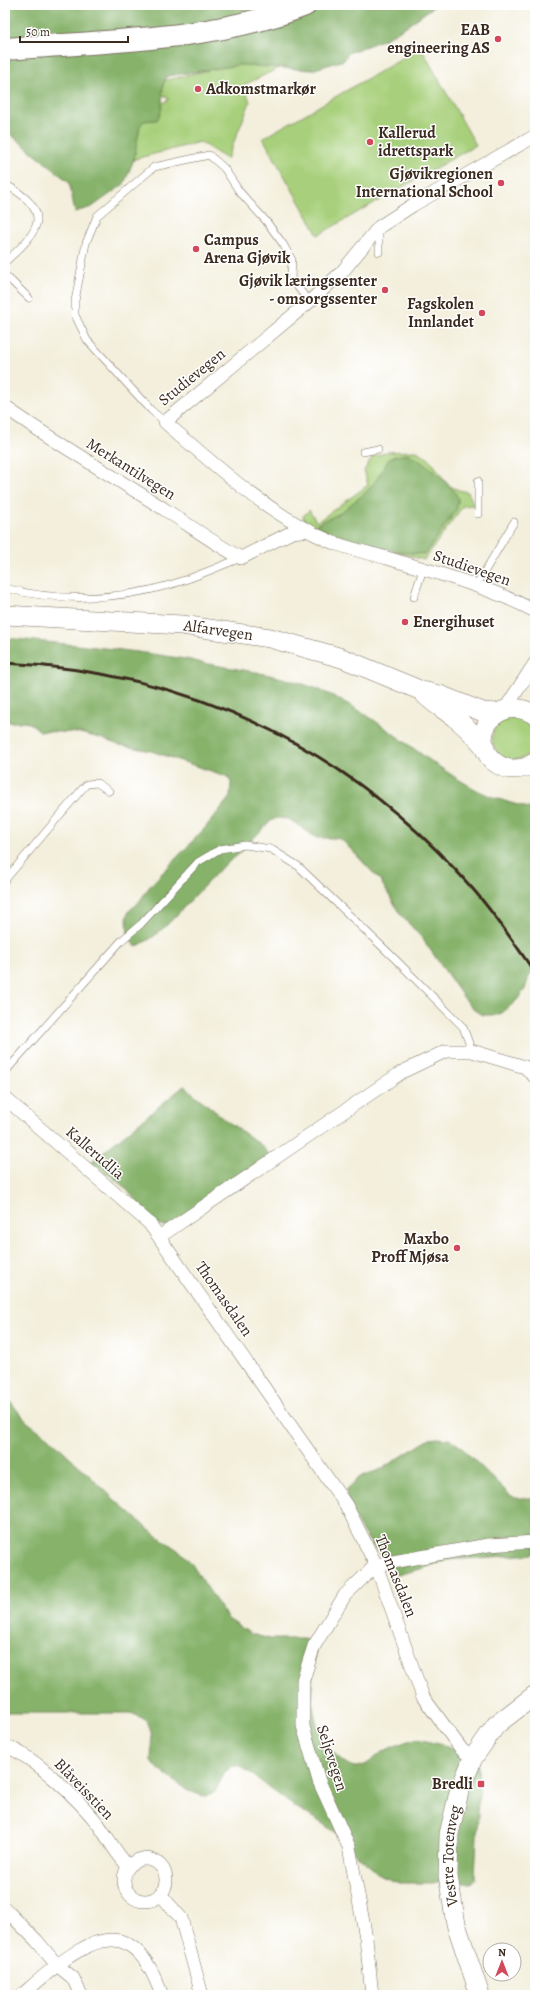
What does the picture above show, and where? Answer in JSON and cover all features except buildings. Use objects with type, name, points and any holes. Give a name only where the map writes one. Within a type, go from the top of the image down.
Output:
[{"type":"highway","points":[[5,49],[170,35],[218,29],[258,20],[305,5]]},
{"type":"main road","name":"Alfarvegen","points":[[6,614],[182,626],[270,638],[342,658],[422,691],[440,695],[483,712],[501,711],[515,707],[525,709],[535,715]]},
{"type":"main road","name":"Alfarvegen","points":[[422,691],[435,705],[454,717],[471,732],[498,765],[509,770],[530,768]]},
{"type":"main road","points":[[484,746],[484,734],[488,722],[501,711]]},
{"type":"main road","name":"Vestre Totenveg","points":[[480,1995],[456,1924],[448,1876],[449,1834],[459,1792],[473,1758],[496,1725],[535,1695]]},
{"type":"street","name":"Studievegen","points":[[535,136],[420,201],[379,227],[342,272],[310,302],[165,422],[218,467],[268,506],[308,530],[335,543],[476,586],[535,611]]},
{"type":"street","name":"Merkantilvegen","points":[[5,407],[40,431],[167,511],[216,545],[241,558]]},
{"type":"street","points":[[241,558],[292,532],[308,530]]},
{"type":"street","points":[[501,711],[535,663]]},
{"type":"street","points":[[159,1237],[402,1072],[446,1051],[472,1051],[525,1067],[535,1077]]},
{"type":"street","name":"Kallerudlia","points":[[5,1098],[149,1223],[159,1237]]},
{"type":"street","name":"Thomasdalen","points":[[159,1237],[346,1505],[376,1565],[423,1697],[462,1750],[473,1758]]},
{"type":"street","points":[[376,1565],[488,1545],[535,1542]]},
{"type":"street","name":"Seljevegen","points":[[372,1995],[366,1938],[349,1847],[319,1781],[303,1726],[303,1680],[314,1646],[345,1595],[376,1565]]},
{"type":"street","name":"Blåveisstien","points":[[5,1746],[49,1774],[98,1824],[117,1855],[128,1866]]},
{"type":"street","points":[[147,1858],[159,1864],[166,1875],[164,1889],[160,1894],[155,1899],[140,1900],[129,1893],[124,1880],[128,1866],[134,1862],[147,1858]]},
{"type":"street","points":[[160,1894],[181,1918],[202,1995]]},
{"type":"street","points":[[5,1909],[38,1941],[57,1965],[73,1978],[81,1995]]},
{"type":"street","points":[[22,1995],[57,1965],[75,1953],[103,1941],[128,1944],[148,1964],[162,1995]]},
{"type":"lane","points":[[165,422],[151,410],[87,340],[75,315],[75,301],[86,243],[97,216],[154,167],[209,155],[224,168],[239,191],[266,221],[283,244],[292,260],[291,278],[310,302]]},
{"type":"lane","points":[[5,184],[29,200],[37,210],[38,220],[33,235],[5,262]]},
{"type":"lane","points":[[379,227],[379,252]]},
{"type":"lane","points":[[5,275],[29,298]]},
{"type":"lane","points":[[363,452],[378,449]]},
{"type":"lane","points":[[478,481],[478,514]]},
{"type":"lane","points":[[476,586],[514,522]]},
{"type":"lane","points":[[5,588],[31,594],[58,596],[123,594],[169,585],[241,558]]},
{"type":"lane","points":[[414,597],[423,569]]},
{"type":"lane","points":[[5,880],[83,788],[88,784],[97,783],[109,791]]},
{"type":"lane","points":[[5,1072],[122,940],[141,924],[198,862],[220,849],[245,845],[271,849],[298,866],[463,1027],[472,1051]]},
{"type":"green space","points":[[5,5],[436,5],[385,39],[348,53],[344,60],[312,70],[240,65],[167,76],[164,81],[162,109],[160,115],[157,120],[144,121],[140,126],[134,159],[124,184],[92,207],[75,212],[69,182],[10,134],[5,134]]},
{"type":"green space","points":[[337,40],[244,85],[250,102],[227,159],[200,142],[135,159],[94,190],[144,116],[169,99],[157,91],[141,86]]},
{"type":"green space","name":"Kallerud idrettspark","points":[[421,48],[476,145],[318,235],[263,138]]},
{"type":"green space","points":[[417,451],[430,460],[449,485],[453,488],[468,492],[474,505],[463,506],[424,560],[306,526],[303,516],[309,510],[317,522],[368,485],[364,471],[372,457],[387,452]]},
{"type":"green space","points":[[408,454],[436,473],[450,486],[458,498],[456,510],[425,554],[382,548],[314,526],[340,513],[366,492],[375,482],[389,459],[395,456]]},
{"type":"green space","points":[[5,638],[162,655],[287,679],[317,689],[350,705],[457,778],[482,793],[535,810],[535,969],[529,976],[525,989],[517,1000],[502,1013],[496,1015],[483,1015],[477,1012],[464,998],[422,938],[400,914],[380,880],[343,841],[337,838],[317,838],[289,819],[277,818],[270,821],[238,855],[222,867],[168,924],[153,937],[136,947],[128,936],[127,917],[129,911],[139,902],[150,886],[205,828],[230,797],[231,783],[229,777],[151,751],[119,745],[80,733],[40,731],[30,723],[5,722]]},
{"type":"green space","points":[[514,716],[526,720],[532,726],[536,738],[532,750],[526,756],[514,760],[502,756],[496,750],[492,738],[496,726],[502,720]]},
{"type":"green space","points":[[184,1086],[227,1121],[260,1144],[269,1154],[270,1160],[171,1227],[154,1222],[144,1214],[126,1189],[114,1178],[91,1162]]},
{"type":"green space","points":[[5,1395],[26,1421],[53,1441],[149,1530],[182,1553],[191,1563],[228,1619],[251,1634],[270,1639],[303,1639],[317,1642],[312,1687],[315,1718],[327,1745],[344,1762],[355,1767],[362,1766],[369,1763],[384,1751],[415,1739],[449,1746],[478,1759],[479,1792],[475,1878],[471,1883],[399,1883],[381,1876],[356,1854],[349,1843],[323,1824],[288,1802],[241,1766],[235,1765],[225,1772],[212,1794],[206,1796],[190,1791],[171,1779],[151,1762],[152,1737],[150,1727],[141,1717],[131,1713],[5,1713]]},
{"type":"green space","points":[[430,1439],[450,1439],[461,1447],[509,1494],[515,1498],[535,1498],[535,1554],[447,1560],[397,1575],[389,1566],[359,1525],[353,1514],[346,1490],[360,1477],[379,1470]]},
{"type":"railway","points":[[5,663],[74,669],[139,682],[202,701],[262,726],[319,757],[373,795],[424,838],[489,908],[535,973]]},
{"type":"place","name":"EAB engineering AS","points":[[498,39]]},
{"type":"place","name":"Adkomstmarkør","points":[[198,89]]},
{"type":"place","name":"Kallerud idrettspark","points":[[370,142]]},
{"type":"place","name":"Gjøvikregionen International School","points":[[501,183]]},
{"type":"place","name":"Campus Arena Gjøvik","points":[[196,249]]},
{"type":"place","name":"Gjøvik læringssenter - omsorgssenter","points":[[385,290]]},
{"type":"place","name":"Fagskolen Innlandet","points":[[482,313]]},
{"type":"place","name":"Energihuset","points":[[405,622]]},
{"type":"place","name":"Maxbo Proff Mjøsa","points":[[457,1248]]},
{"type":"place","name":"Bredli","points":[[481,1784]]}]
